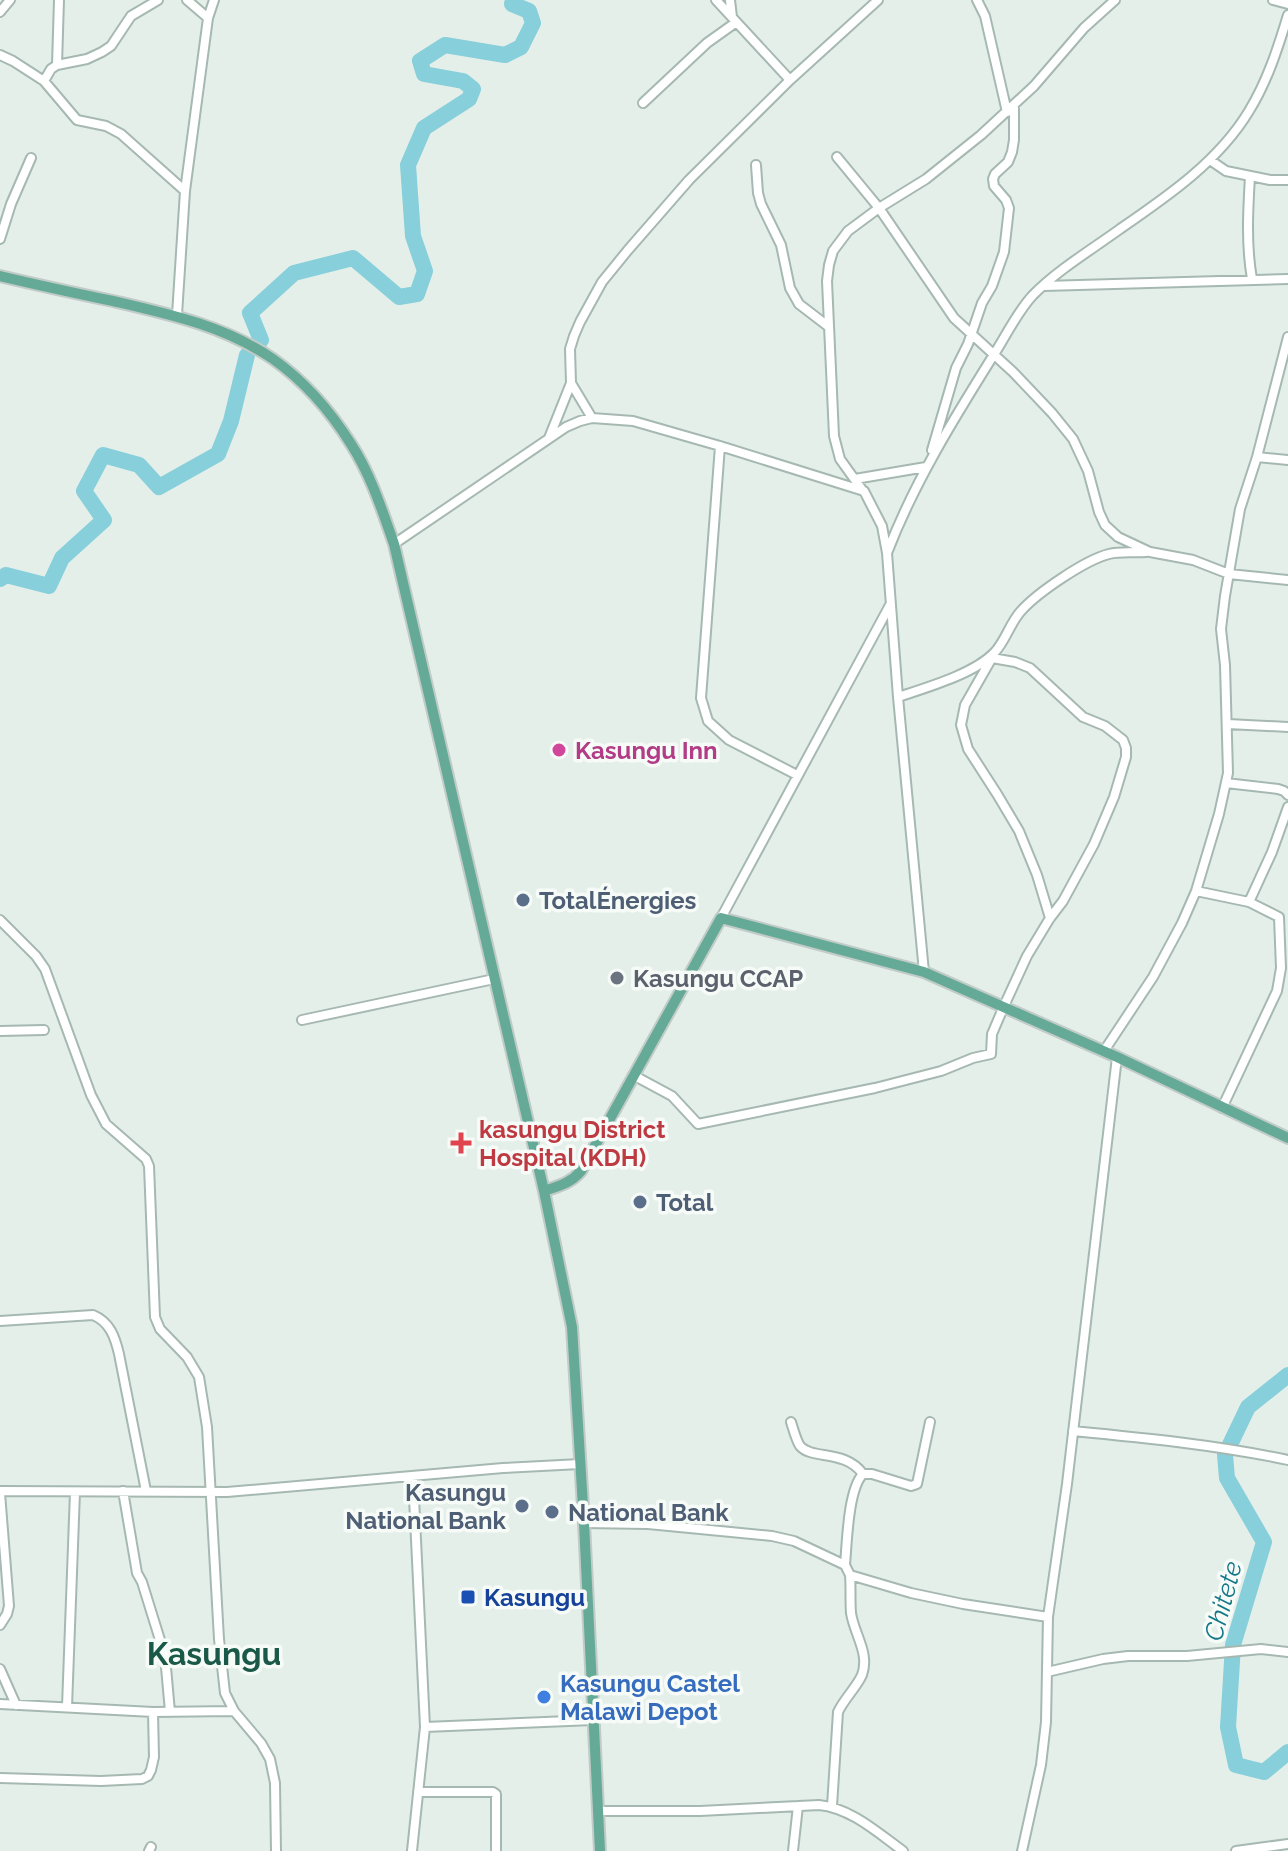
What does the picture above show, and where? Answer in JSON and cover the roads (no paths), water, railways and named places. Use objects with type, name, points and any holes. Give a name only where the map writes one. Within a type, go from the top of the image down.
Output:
[{"type":"main road","points":[[0,276],[177,315],[259,350],[317,399],[351,444],[375,489],[394,544],[544,1191],[572,1327],[600,1851]]},
{"type":"main road","points":[[544,1191],[576,1178],[721,918],[924,972],[1104,1051],[1288,1138]]},
{"type":"street","points":[[0,12],[10,0]]},
{"type":"street","points":[[57,65],[59,0]]},
{"type":"street","points":[[44,81],[57,65],[87,59],[111,46],[131,16],[158,0]]},
{"type":"street","points":[[187,0],[208,18]]},
{"type":"street","points":[[177,315],[185,191],[208,18],[214,0]]},
{"type":"street","points":[[716,0],[790,80]]},
{"type":"street","points":[[730,0],[734,20]]},
{"type":"street","points":[[548,440],[571,383],[570,349],[574,336],[602,282],[689,180],[790,80],[878,0]]},
{"type":"street","points":[[927,464],[956,368],[1004,252],[1009,208],[994,186],[993,179],[1008,162],[1012,152],[1014,140],[1010,108],[985,16],[977,0]]},
{"type":"street","points":[[924,972],[887,553],[882,526],[864,491],[840,459],[834,436],[828,274],[833,251],[848,231],[933,174],[1010,108],[1034,86],[1084,28],[1115,0]]},
{"type":"street","points":[[1273,0],[1288,4]]},
{"type":"street","points":[[887,553],[927,464],[1029,299],[1064,269],[1143,214],[1210,160],[1226,143],[1249,111],[1288,15]]},
{"type":"street","points":[[643,103],[734,20]]},
{"type":"street","points":[[0,55],[44,81],[77,120],[106,126],[121,134],[185,191]]},
{"type":"street","points":[[837,157],[879,208],[943,305],[995,354],[1073,439],[1088,471],[1105,525],[1118,537],[1150,552]]},
{"type":"street","points":[[0,239],[31,158]]},
{"type":"street","points":[[1210,160],[1226,171],[1270,180],[1288,180]]},
{"type":"street","points":[[756,165],[761,204],[781,245],[790,288],[799,304],[829,327]]},
{"type":"street","points":[[1250,176],[1249,262],[1252,279]]},
{"type":"street","points":[[1043,286],[1288,279]]},
{"type":"street","points":[[1104,1051],[1166,955],[1196,891],[1210,848],[1226,783],[1228,724],[1221,629],[1229,574],[1240,509],[1288,337]]},
{"type":"street","points":[[571,383],[592,418]]},
{"type":"street","points":[[394,544],[566,427],[592,418],[633,421],[864,491]]},
{"type":"street","points":[[720,446],[701,698],[708,721],[729,740],[797,775]]},
{"type":"street","points":[[1257,457],[1288,460]]},
{"type":"street","points":[[855,479],[927,464]]},
{"type":"street","points":[[1050,918],[1019,831],[968,749],[961,725],[965,705],[1020,611],[1074,570],[1110,554],[1150,552],[1193,560],[1229,574],[1288,580]]},
{"type":"street","points":[[721,918],[891,604]]},
{"type":"street","points":[[633,1075],[672,1096],[698,1124],[875,1088],[991,1054],[992,1034],[1027,956],[1063,901],[1094,844],[1114,797],[1126,748],[1123,740],[1105,726],[1083,717],[1030,668],[993,656],[947,680],[898,697]]},
{"type":"street","points":[[1228,724],[1288,727]]},
{"type":"street","points":[[1226,783],[1278,789],[1288,795]]},
{"type":"street","points":[[1249,902],[1288,807]]},
{"type":"street","points":[[1196,891],[1249,902],[1279,917]]},
{"type":"street","points":[[1279,917],[1288,912]]},
{"type":"street","points":[[1222,1108],[1277,991],[1281,968],[1279,917]]},
{"type":"street","points":[[0,920],[45,969],[91,1095],[106,1124],[146,1159],[151,1181],[155,1317],[160,1329],[187,1357],[199,1377],[207,1427],[225,1693],[234,1711],[270,1759],[275,1783],[276,1851]]},
{"type":"street","points":[[302,1020],[494,979]]},
{"type":"street","points":[[0,1031],[44,1030]]},
{"type":"street","points":[[1022,1851],[1041,1765],[1046,1722],[1048,1617],[1117,1057]]},
{"type":"street","points":[[0,1321],[93,1315],[105,1322],[119,1354],[146,1491]]},
{"type":"street","points":[[791,1422],[800,1446],[848,1460],[857,1465],[863,1474]]},
{"type":"street","points":[[832,1806],[838,1712],[861,1677],[864,1665],[863,1649],[851,1615],[850,1575],[845,1565],[849,1517],[857,1480],[863,1474],[872,1474],[911,1486],[917,1484],[930,1422]]},
{"type":"street","points":[[1073,1431],[1170,1441],[1288,1460]]},
{"type":"street","points":[[0,1625],[9,1606],[0,1492],[227,1492],[580,1464]]},
{"type":"street","points":[[412,1851],[425,1727],[413,1477]]},
{"type":"street","points":[[123,1491],[137,1573],[165,1656],[170,1712]]},
{"type":"street","points":[[67,1707],[75,1492]]},
{"type":"street","points":[[584,1523],[648,1524],[772,1536],[794,1541],[845,1565]]},
{"type":"street","points":[[850,1575],[911,1593],[1048,1617]]},
{"type":"street","points":[[1047,1672],[1128,1656],[1187,1656],[1261,1649],[1288,1652]]},
{"type":"street","points":[[0,1669],[16,1705]]},
{"type":"street","points":[[0,1704],[153,1712],[234,1711]]},
{"type":"street","points":[[0,1778],[142,1779],[148,1776],[154,1757],[153,1712]]},
{"type":"street","points":[[425,1727],[593,1720]]},
{"type":"street","points":[[418,1792],[496,1794],[496,1851]]},
{"type":"street","points":[[793,1851],[798,1806]]},
{"type":"street","points":[[598,1811],[832,1806],[865,1824],[898,1849]]},
{"type":"street","points":[[1236,1851],[1288,1844]]},
{"type":"waterway","points":[[261,340],[250,313],[294,273],[353,258],[399,297],[417,294],[425,271],[413,236],[408,165],[424,128],[469,99],[473,89],[463,81],[424,74],[420,61],[445,45],[505,55],[521,47],[533,23],[529,11],[512,4],[513,0]]},
{"type":"waterway","points":[[0,579],[6,575],[49,586],[62,558],[104,520],[84,491],[103,455],[139,465],[159,487],[218,454],[231,421],[247,355]]},
{"type":"waterway","name":"Chitete","points":[[1288,1375],[1248,1407],[1225,1455],[1227,1478],[1264,1542],[1233,1645],[1228,1727],[1236,1765],[1264,1772],[1288,1752]]},
{"type":"place","name":"Kasungu Inn","points":[[559,750]]},
{"type":"place","name":"TotalÉnergies","points":[[523,900]]},
{"type":"place","name":"Kasungu CCAP","points":[[617,978]]},
{"type":"place","name":"kasungu District Hospital (KDH)","points":[[461,1143]]},
{"type":"place","name":"Total","points":[[640,1202]]},
{"type":"place","name":"Kasungu National Bank","points":[[522,1506]]},
{"type":"place","name":"National Bank","points":[[552,1512]]},
{"type":"place","name":"Kasungu","points":[[468,1597]]},
{"type":"place","name":"Kasungu Castel Malawi Depot","points":[[544,1697]]},
{"type":"district","name":"Kasungu","points":[[214,1653]]}]
